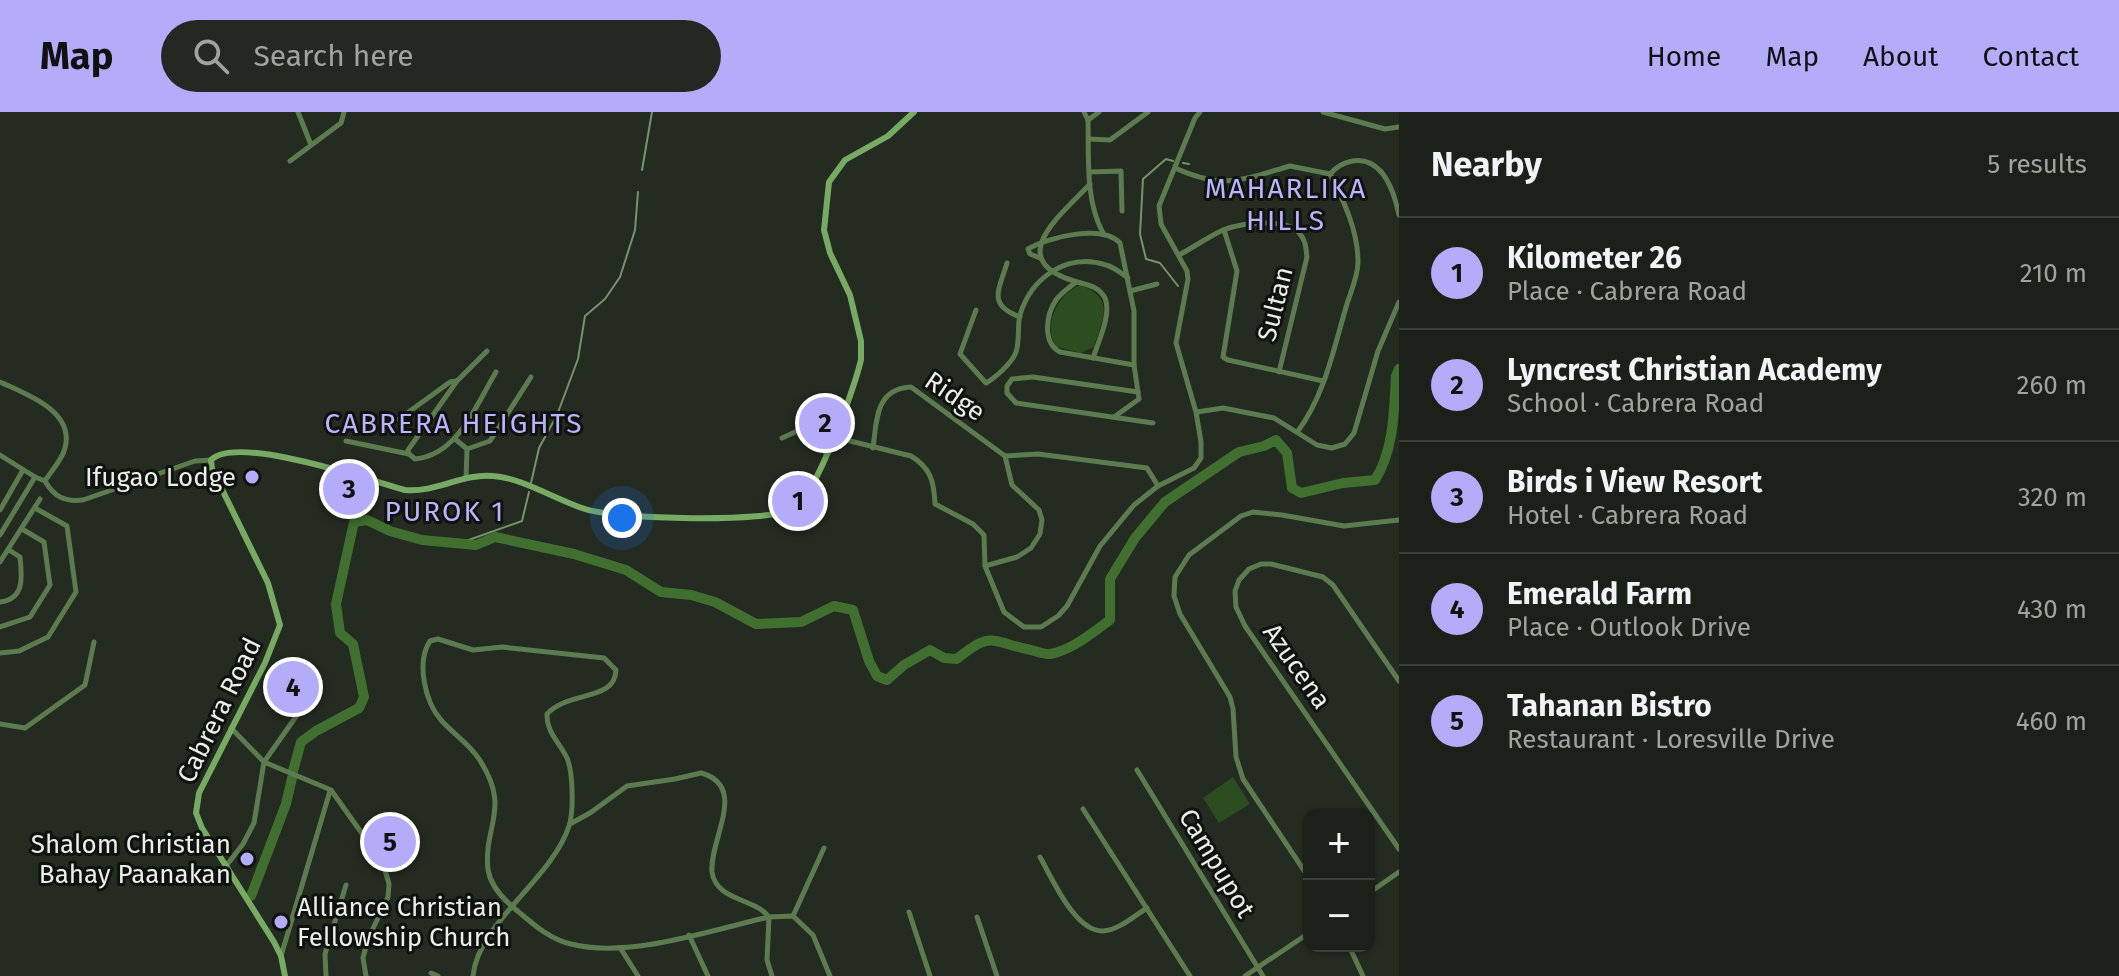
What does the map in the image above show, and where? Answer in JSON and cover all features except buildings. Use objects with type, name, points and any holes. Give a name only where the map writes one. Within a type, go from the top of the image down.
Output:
[{"type":"main road","points":[[211,460],[217,454],[249,451],[418,491],[479,475],[503,477],[585,509],[639,518],[787,512],[801,502],[826,453],[858,369],[861,341],[850,295],[830,253],[824,230],[829,182],[845,160],[896,131],[914,112]]},
{"type":"main road","name":"Cabrera Road","points":[[211,460],[212,469],[268,583],[279,621],[274,644],[201,789],[196,804],[197,819],[281,956],[285,976]]},
{"type":"street","points":[[298,112],[311,145]]},
{"type":"street","points":[[290,161],[341,123],[344,112]]},
{"type":"street","points":[[1084,112],[1088,120],[1094,214],[1103,233]]},
{"type":"street","points":[[1088,120],[1099,112]]},
{"type":"street","points":[[1089,139],[1110,140],[1148,112]]},
{"type":"street","points":[[833,437],[911,456],[921,462],[934,481],[935,504],[973,524],[984,535],[985,566],[1004,612],[1024,627],[1041,627],[1058,616],[1067,606],[1100,546],[1134,505],[1158,486],[1194,468],[1201,458],[1196,412],[1177,353],[1187,271],[1159,217],[1159,206],[1200,112]]},
{"type":"street","points":[[1323,112],[1385,129],[1399,127]]},
{"type":"street","points":[[1330,174],[1349,161],[1361,160],[1374,166],[1388,180],[1399,215]]},
{"type":"street","points":[[1175,168],[1194,177],[1228,182],[1290,166],[1330,174]]},
{"type":"street","points":[[1090,172],[1121,171],[1122,211]]},
{"type":"street","points":[[1298,431],[1311,413],[1323,381],[1358,260],[1348,213],[1330,174]]},
{"type":"street","points":[[1090,184],[1045,233],[1039,244],[1040,258],[1049,272],[1095,287],[1104,297],[1107,306],[1093,358]]},
{"type":"street","name":"Sultan","points":[[1179,255],[1224,230],[1260,223],[1292,227],[1306,244],[1307,257],[1279,372]]},
{"type":"street","points":[[1224,230],[1237,271],[1223,357],[1323,381]]},
{"type":"street","points":[[1040,258],[1030,254],[1028,249],[1072,234],[1103,233],[1120,243],[1134,311],[1134,365],[1138,392],[1136,402],[1114,417]]},
{"type":"street","points":[[976,310],[960,354],[986,383],[1014,355],[1020,317],[1031,290],[1049,272],[1090,262],[1108,265],[1128,278]]},
{"type":"street","points":[[1007,263],[997,294],[998,302],[1005,312],[1020,317]]},
{"type":"street","points":[[1076,282],[1059,296],[1050,311],[1049,342],[1060,352],[1134,365]]},
{"type":"street","points":[[1130,291],[1157,284]]},
{"type":"street","points":[[1196,412],[1223,408],[1248,412],[1274,418],[1317,445],[1332,448],[1345,444],[1354,433],[1378,351],[1399,302]]},
{"type":"street","points":[[409,454],[408,450],[457,381],[487,351]]},
{"type":"street","points":[[346,441],[409,454],[415,459],[424,458],[455,439],[496,372]]},
{"type":"street","points":[[467,449],[490,441],[531,377]]},
{"type":"street","points":[[1138,392],[1021,377],[1012,379],[1007,386],[1007,393],[1016,403],[1153,423]]},
{"type":"street","points":[[399,419],[450,382],[457,381]]},
{"type":"street","points":[[0,382],[43,403],[60,418],[66,432],[65,446],[61,458],[45,481]]},
{"type":"street","name":"Ridge","points":[[873,448],[879,408],[892,392],[911,387],[1005,456]]},
{"type":"street","points":[[782,438],[804,428],[826,453]]},
{"type":"street","points":[[455,439],[467,449]]},
{"type":"street","points":[[466,478],[467,449]]},
{"type":"street","points":[[985,566],[1017,557],[1031,548],[1040,534],[1042,520],[1039,510],[1012,485],[1005,456],[1038,454],[1147,468],[1158,486]]},
{"type":"street","points":[[1,458],[45,481],[56,496],[74,501],[186,464],[211,460]]},
{"type":"street","points":[[0,510],[23,470]]},
{"type":"street","points":[[0,535],[35,477]]},
{"type":"street","points":[[0,562],[40,499]]},
{"type":"street","points":[[0,653],[19,651],[48,637],[76,592],[67,526],[35,508]]},
{"type":"street","points":[[1303,869],[1243,779],[1236,757],[1230,697],[1180,614],[1174,596],[1175,577],[1189,555],[1241,516],[1253,512],[1344,526],[1399,520]]},
{"type":"street","points":[[0,627],[30,617],[50,585],[44,542],[22,529]]},
{"type":"street","points":[[0,602],[10,600],[18,593],[23,581],[20,557],[9,550]]},
{"type":"street","name":"Azucena","points":[[1399,681],[1328,580],[1281,565],[1261,564],[1249,569],[1239,580],[1235,591],[1236,607],[1245,626],[1399,849]]},
{"type":"street","points":[[473,976],[478,956],[512,907],[531,887],[555,853],[570,824],[572,772],[548,726],[547,714],[566,700],[599,693],[610,687],[616,678],[616,670],[604,658],[502,647],[473,650],[438,639],[430,641],[423,651],[421,670],[437,714],[477,756],[490,776],[496,798],[488,869],[492,885],[512,907],[539,929],[569,944],[621,949],[769,917],[793,916],[813,935],[830,976]]},
{"type":"street","points":[[0,724],[25,728],[85,685],[94,642]]},
{"type":"street","points":[[226,866],[254,823],[264,762],[314,691]]},
{"type":"street","points":[[231,728],[264,762],[331,790],[383,863],[389,884],[388,897],[368,939],[363,958],[366,976]]},
{"type":"street","name":"Campupot","points":[[1137,770],[1263,976]]},
{"type":"street","points":[[570,824],[627,786],[701,773],[710,775],[719,781],[724,790],[724,810],[712,873],[719,886],[731,896],[758,907],[769,917]]},
{"type":"street","points":[[281,956],[331,790]]},
{"type":"street","points":[[1083,809],[1190,976]]},
{"type":"street","points":[[793,916],[824,848]]},
{"type":"street","points":[[1040,857],[1077,919],[1092,929],[1103,931],[1117,927],[1147,908]]},
{"type":"street","points":[[1375,889],[1399,872]]},
{"type":"street","points":[[326,976],[325,954],[346,885]]},
{"type":"street","points":[[909,912],[930,976]]},
{"type":"street","points":[[769,917],[767,960],[772,976]]},
{"type":"street","points":[[977,917],[997,976]]},
{"type":"street","points":[[689,935],[708,976]]},
{"type":"street","points":[[1245,976],[1303,937]]},
{"type":"street","points":[[621,949],[635,975]]},
{"type":"street","points":[[1352,952],[1363,976]]},
{"type":"street","points":[[431,973],[438,976]]},
{"type":"green space","points":[[1080,285],[1099,297],[1104,310],[1094,347],[1081,353],[1057,347],[1051,329],[1051,320],[1059,303]]},
{"type":"green space","points":[[1233,777],[1250,804],[1219,823],[1203,798]]},
{"type":"waterway","points":[[642,170],[652,112]]},
{"type":"waterway","points":[[1173,161],[1166,159],[1143,179],[1140,234],[1146,259],[1160,263],[1178,286]]},
{"type":"waterway","points":[[1183,163],[1189,164]]},
{"type":"waterway","points":[[531,483],[539,448],[557,415],[578,359],[585,316],[605,299],[620,277],[635,230],[638,192]]},
{"type":"waterway","points":[[293,771],[301,742],[359,708],[364,697],[353,644],[340,633],[336,604],[354,522],[367,520],[390,531],[422,540],[476,545],[495,537],[574,554],[626,570],[661,592],[691,595],[715,602],[756,624],[801,622],[834,606],[853,610],[869,661],[877,676],[887,680],[904,665],[930,650],[944,658],[957,659],[978,644],[992,641],[1048,654],[1082,640],[1110,620],[1110,579],[1135,538],[1165,502],[1239,452],[1276,440],[1287,453],[1292,488],[1301,493],[1343,483],[1375,480],[1389,443],[1399,369]]},
{"type":"waterway","points":[[463,542],[522,521],[529,492]]},
{"type":"waterway","points":[[251,896],[286,804],[292,778]]},
{"type":"place","name":"Lyncrest Christian Academy","points":[[825,423]]},
{"type":"place","name":"Ifugao Lodge","points":[[252,477]]},
{"type":"place","name":"Birds i View Resort","points":[[349,489]]},
{"type":"place","name":"Kilometer 26","points":[[798,501]]},
{"type":"place","name":"Emerald Farm","points":[[293,687]]},
{"type":"place","name":"Tahanan Bistro","points":[[390,842]]},
{"type":"place","name":"Shalom Christian Bahay Paanakan","points":[[247,859]]},
{"type":"place","name":"Alliance Christian Fellowship Church","points":[[281,922]]},
{"type":"district","name":"MAHARLIKA HILLS","points":[[1286,204]]},
{"type":"district","name":"CABRERA HEIGHTS","points":[[454,423]]},
{"type":"district","name":"PUROK 1","points":[[445,511]]}]
